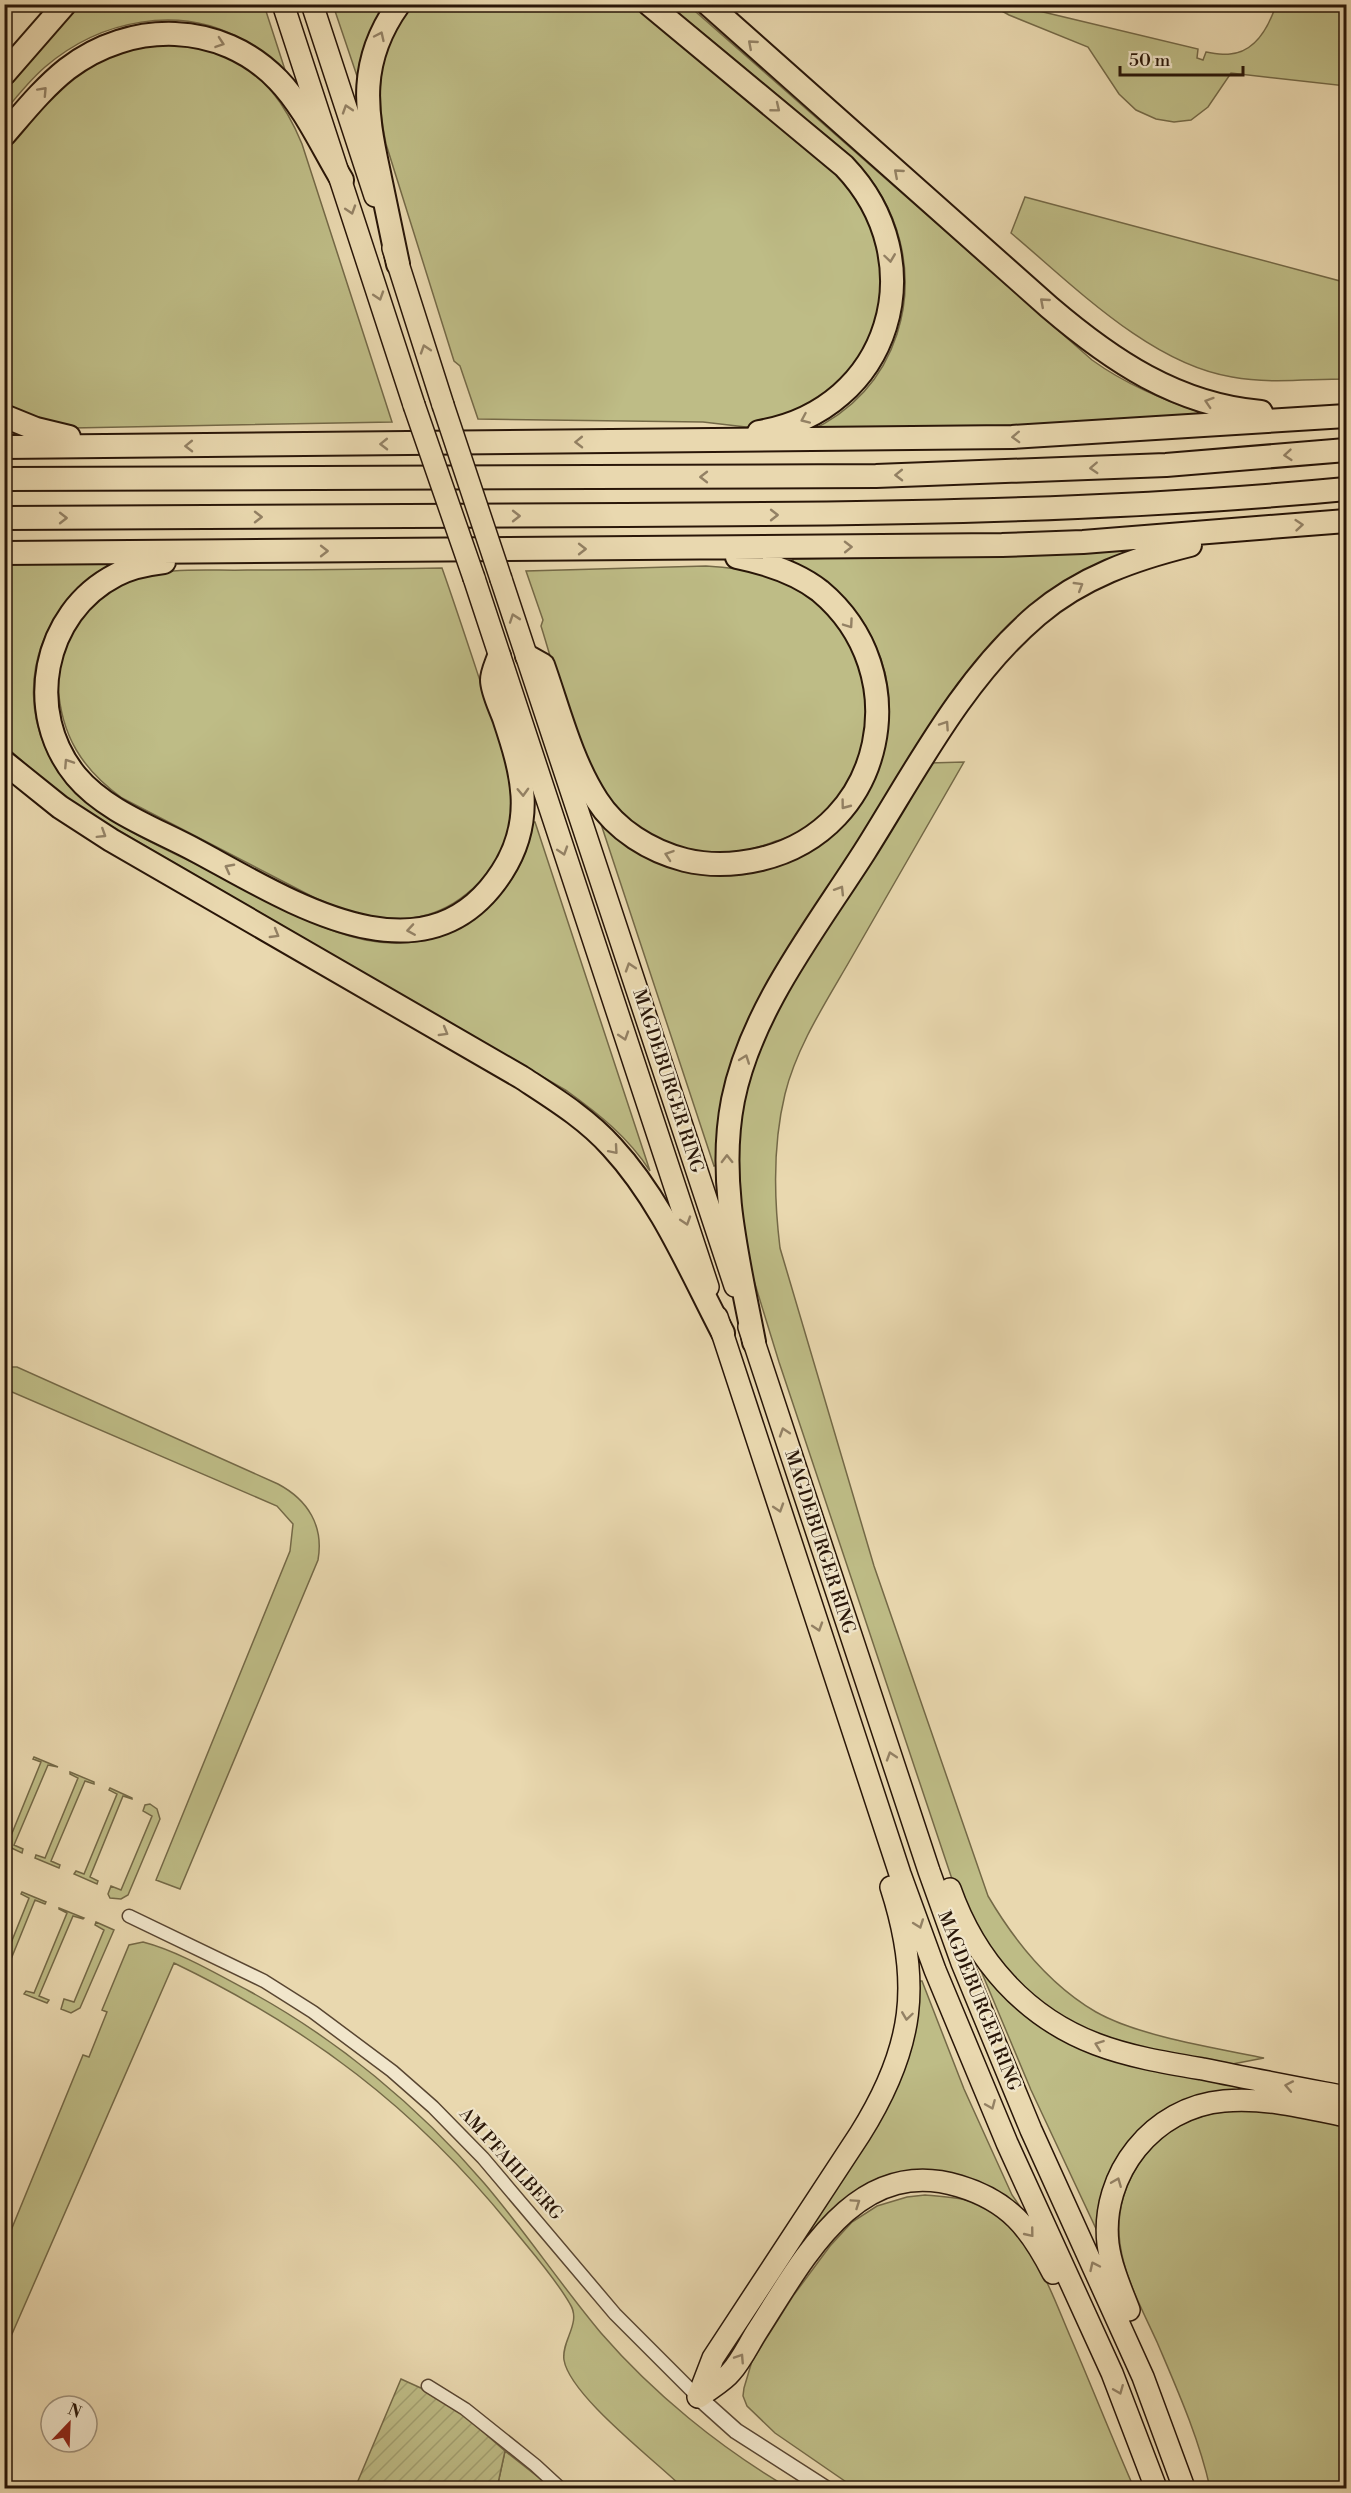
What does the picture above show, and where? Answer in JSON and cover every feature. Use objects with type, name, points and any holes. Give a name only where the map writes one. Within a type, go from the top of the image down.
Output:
[{"type":"highway","points":[[4,74],[64,4]]},
{"type":"highway","name":"MAGDEBURGER RING","points":[[284,4],[414,405],[474,579],[879,1809],[935,1970],[1007,2143],[1097,2336],[1156,2488]]},
{"type":"highway","name":"MAGDEBURGER RING","points":[[312,4],[909,1812],[950,1930],[1000,2060],[1143,2377],[1184,2488]]},
{"type":"highway","points":[[398,264],[368,122],[367,96],[369,71],[375,46],[399,4]]},
{"type":"highway","points":[[649,4],[829,152],[853,176],[868,194],[881,220],[888,245],[892,275],[890,304],[883,334],[864,371],[838,399],[818,413],[792,425],[762,432],[692,442]]},
{"type":"highway","points":[[708,4],[1049,307],[1089,341],[1119,362],[1164,385],[1228,408],[1347,416]]},
{"type":"highway","points":[[4,135],[51,82],[92,53],[119,41],[139,36],[183,34],[208,38],[228,45],[250,57],[277,79],[293,98],[342,180]]},
{"type":"highway","points":[[4,416],[36,429],[121,446]]},
{"type":"highway","points":[[4,447],[692,442],[1012,437],[1347,416]]},
{"type":"highway","points":[[4,479],[876,476],[1166,465],[1347,450]]},
{"type":"highway","points":[[4,518],[929,513],[1162,504],[1347,489]]},
{"type":"highway","points":[[4,553],[1002,546],[1347,521]]},
{"type":"highway","points":[[754,1342],[729,1193],[728,1132],[744,1060],[763,1015],[788,973],[939,733],[977,679],[1020,630],[1054,602],[1114,567],[1162,551],[1252,529]]},
{"type":"highway","points":[[527,656],[543,665],[578,763],[597,801],[622,828],[649,847],[665,854],[696,862],[739,863],[792,849],[827,825],[843,808],[859,785],[868,765],[874,742],[878,716],[875,679],[860,640],[830,600],[808,583],[784,570],[741,558],[664,549]]},
{"type":"highway","points":[[224,551],[127,570],[103,582],[83,599],[66,621],[50,658],[45,689],[52,732],[66,763],[77,777],[100,798],[244,876],[343,922],[373,930],[399,932],[438,923],[460,913],[480,898],[502,872],[521,825],[523,788],[520,770],[492,681],[499,656]]},
{"type":"highway","points":[[4,762],[60,807],[111,840],[521,1077],[571,1110],[612,1147],[639,1182],[670,1231],[723,1333]]},
{"type":"highway","points":[[698,2397],[713,2358],[870,2119],[898,2060],[908,2010],[910,1974],[901,1918],[872,1830],[879,1809]]},
{"type":"highway","points":[[909,1812],[929,1831],[955,1904],[981,1953],[1009,1988],[1053,2023],[1094,2043],[1136,2056],[1347,2097]]},
{"type":"highway","points":[[1143,2377],[1149,2358],[1114,2270],[1107,2234],[1113,2190],[1124,2165],[1136,2147],[1161,2124],[1175,2116],[1198,2106],[1223,2101],[1268,2102],[1347,2116]]},
{"type":"highway","points":[[698,2397],[731,2372],[826,2229],[848,2208],[873,2192],[915,2181],[953,2184],[982,2193],[1006,2208],[1037,2242],[1076,2319],[1097,2336]]},
{"type":"street","name":"AM PFAHLBERG","points":[[129,1916],[273,1986],[329,2023],[392,2071],[433,2107],[475,2150],[621,2321],[698,2397],[736,2431],[825,2488]]},
{"type":"street","points":[[428,2386],[465,2409],[560,2488]]},
{"type":"shaded area","points":[[78,5],[264,5],[287,76],[251,45],[220,29],[194,22],[168,20],[141,22],[115,28],[67,51],[39,72],[5,111],[5,91]]},
{"type":"shaded area","points":[[333,5],[388,5],[358,76],[357,76]]},
{"type":"shaded area","points":[[412,5],[633,5],[819,156],[836,172],[867,215],[882,259],[880,314],[861,358],[818,402],[756,426],[703,422],[478,419],[460,366],[454,361],[386,144],[380,106],[385,54],[400,21]]},
{"type":"shaded area","points":[[668,5],[688,5],[1092,360],[1148,392],[1209,415],[1051,424],[808,432],[838,415],[863,393],[874,380],[891,351],[903,311],[905,287],[900,240],[882,197],[853,159]]},
{"type":"shaded area","points":[[991,5],[1027,5],[1039,11],[1198,49],[1197,58],[1203,60],[1206,52],[1230,54],[1239,52],[1254,43],[1270,21],[1276,5],[1346,5],[1346,86],[1231,73],[1208,107],[1191,120],[1174,122],[1156,119],[1136,110],[1119,94],[1088,47],[1009,15]]},
{"type":"shaded area","points":[[151,43],[205,48],[238,63],[262,81],[289,116],[302,144],[392,422],[72,428],[54,427],[5,406],[5,149],[48,98],[90,63]]},
{"type":"shaded area","points":[[1025,197],[1344,282],[1346,278],[1346,379],[1275,381],[1232,377],[1202,369],[1142,339],[1114,320],[1011,233]]},
{"type":"shaded area","points":[[1166,543],[1045,597],[767,988],[717,1165],[714,1166],[601,824],[723,875],[784,863],[832,834],[866,794],[885,746],[888,694],[875,643],[843,598],[793,562],[793,559],[1047,553]]},
{"type":"shaded area","points":[[124,560],[90,580],[72,596],[55,618],[43,643],[35,668],[34,695],[37,721],[45,746],[58,770],[76,792],[125,828],[281,908],[348,936],[382,942],[416,942],[450,932],[483,911],[502,892],[517,871],[527,848],[533,822],[535,822],[650,1171],[613,1127],[567,1091],[80,808],[54,789],[4,745],[4,562]]},
{"type":"shaded area","points":[[706,566],[764,574],[792,585],[817,601],[834,619],[847,640],[858,665],[864,691],[866,717],[863,743],[855,768],[843,791],[826,811],[795,835],[757,848],[730,853],[701,852],[670,844],[630,820],[608,797],[589,768],[573,729],[541,626],[543,620],[526,571]]},
{"type":"shaded area","points":[[442,568],[506,759],[513,800],[509,831],[497,859],[478,884],[467,894],[437,912],[402,919],[367,916],[315,898],[122,798],[85,763],[69,736],[60,703],[58,685],[62,652],[68,636],[88,608],[115,587],[130,580],[158,573],[188,570]]},
{"type":"shaded area","points":[[964,762],[814,1023],[790,1076],[778,1132],[776,1191],[780,1248],[874,1566],[988,1896],[1010,1930],[1035,1961],[1064,1989],[1096,2012],[1133,2028],[1264,2058],[1222,2066],[1129,2049],[1068,2024],[1015,1984],[959,1900],[779,1362],[743,1245],[735,1201],[740,1106],[771,1016],[929,763]]},
{"type":"shaded area","points":[[5,1367],[17,1367],[278,1484],[298,1498],[312,1515],[316,1525],[318,1560],[180,1889],[156,1880],[290,1551],[293,1524],[277,1506],[5,1389]]},
{"type":"shaded area","points":[[34,1757],[58,1767],[48,1765],[14,1845],[23,1849],[22,1853],[5,1845],[5,1842],[8,1843],[41,1762],[33,1759]]},
{"type":"shaded area","points":[[70,1772],[94,1784],[85,1781],[51,1861],[60,1865],[59,1868],[35,1858],[36,1855],[45,1858],[78,1778]]},
{"type":"shaded area","points":[[110,1788],[132,1799],[123,1796],[90,1877],[98,1881],[97,1884],[74,1874],[76,1871],[84,1874],[117,1794],[109,1790]]},
{"type":"shaded area","points":[[150,1804],[157,1809],[160,1819],[128,1895],[121,1899],[110,1898],[108,1894],[111,1886],[121,1890],[152,1816],[143,1811],[145,1805]]},
{"type":"shaded area","points":[[22,1892],[46,1902],[45,1904],[35,1900],[5,1974],[5,1958],[29,1898],[21,1894]]},
{"type":"shaded area","points":[[59,1908],[84,1918],[73,1916],[39,1996],[49,2000],[47,2003],[24,1994],[26,1991],[34,1993],[67,1913]]},
{"type":"shaded area","points":[[96,1922],[114,1930],[80,2008],[71,2013],[61,2009],[64,1999],[74,2002],[104,1930],[95,1925]]},
{"type":"shaded area","points":[[143,1942],[170,1951],[197,1964],[282,2010],[375,2076],[432,2128],[484,2183],[601,2333],[643,2377],[713,2437],[789,2488],[683,2488],[597,2409],[570,2375],[564,2360],[564,2353],[574,2318],[570,2304],[549,2273],[474,2183],[398,2108],[357,2074],[270,2015],[174,1963],[5,2350],[5,2245],[83,2055],[89,2057],[107,2012],[102,2010],[129,1945]]},
{"type":"shaded area","points":[[979,1966],[1032,2016],[1302,2099],[1158,2117],[1099,2235],[1031,2090]]},
{"type":"shaded area","points":[[919,1981],[922,1981],[964,2089],[1012,2195],[1019,2205],[883,2180],[732,2357],[727,2354],[857,2156]]},
{"type":"shaded area","points":[[1243,2110],[1282,2112],[1346,2126],[1346,2488],[1210,2488],[1187,2414],[1135,2294],[1122,2257],[1119,2225],[1121,2206],[1135,2171],[1145,2155],[1158,2141],[1189,2121],[1216,2113]]},
{"type":"shaded area","points":[[925,2195],[961,2199],[987,2207],[1009,2224],[1021,2238],[1048,2285],[1134,2488],[855,2488],[775,2433],[747,2406],[743,2396],[752,2361],[793,2296],[830,2246],[852,2222],[877,2206],[907,2197]]},
{"type":"shaded area","points":[[401,2379],[445,2399],[505,2451],[497,2488],[355,2488]]},
{"type":"shaded area","points":[[505,2451],[552,2488],[497,2488]]}]
